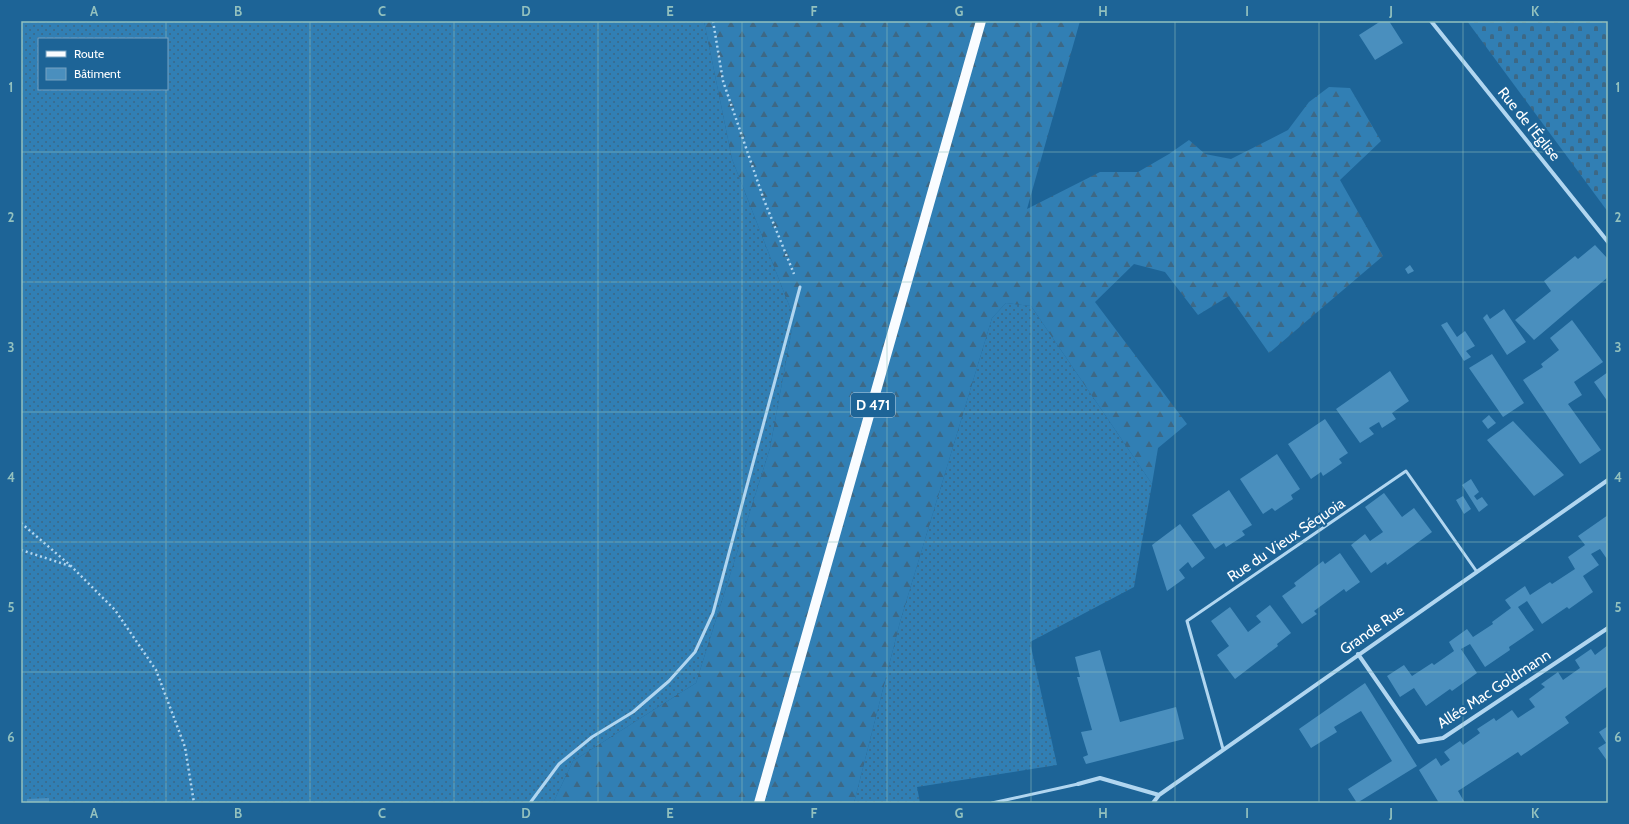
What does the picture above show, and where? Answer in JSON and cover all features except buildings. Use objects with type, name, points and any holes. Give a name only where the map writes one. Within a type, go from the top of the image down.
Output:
[{"type":"main road","name":"D 471","points":[[759,803],[981,21]]},
{"type":"street","name":"Rue de l'Église","points":[[1431,21],[1608,242]]},
{"type":"street","name":"Grande Rue","points":[[1154,803],[1159,795],[1608,480]]},
{"type":"street","name":"Allée Mac Goldmann","points":[[1358,654],[1419,742],[1443,738],[1608,628]]},
{"type":"street","points":[[1078,784],[1100,778],[1159,795]]},
{"type":"lane","points":[[530,803],[559,764],[592,737],[633,712],[669,681],[695,652],[713,613],[800,288]]},
{"type":"lane","name":"Rue du Vieux Séquoia","points":[[1223,750],[1187,621],[1406,471],[1477,572]]},
{"type":"lane","points":[[992,803],[1078,784]]},
{"type":"path","points":[[713,21],[723,80],[764,200],[800,288]]},
{"type":"path","points":[[21,523],[71,566],[115,610],[156,670],[185,747],[194,803]]},
{"type":"path","points":[[21,550],[71,566]]},
{"type":"green space","points":[[21,21],[704,21],[732,159],[794,318],[770,448],[696,683],[573,761],[553,803],[21,803]]},
{"type":"green space","points":[[704,21],[1080,21],[1027,209],[1100,172],[1138,172],[1169,154],[1189,140],[1205,154],[1231,159],[1288,130],[1309,102],[1329,87],[1350,88],[1381,141],[1340,180],[1383,256],[1269,353],[1229,296],[1198,315],[1165,272],[1134,264],[1095,302],[1187,424],[1158,448],[1152,484],[1031,306],[1006,303],[992,318],[900,622],[854,803],[553,803],[573,761],[696,683],[770,448],[794,318],[732,159]]},
{"type":"green space","points":[[1467,21],[1608,21],[1608,212]]},
{"type":"green space","points":[[1006,303],[1031,306],[1152,484],[1134,587],[1030,642],[1057,765],[917,787],[920,803],[854,803],[900,622],[992,318]]}]
